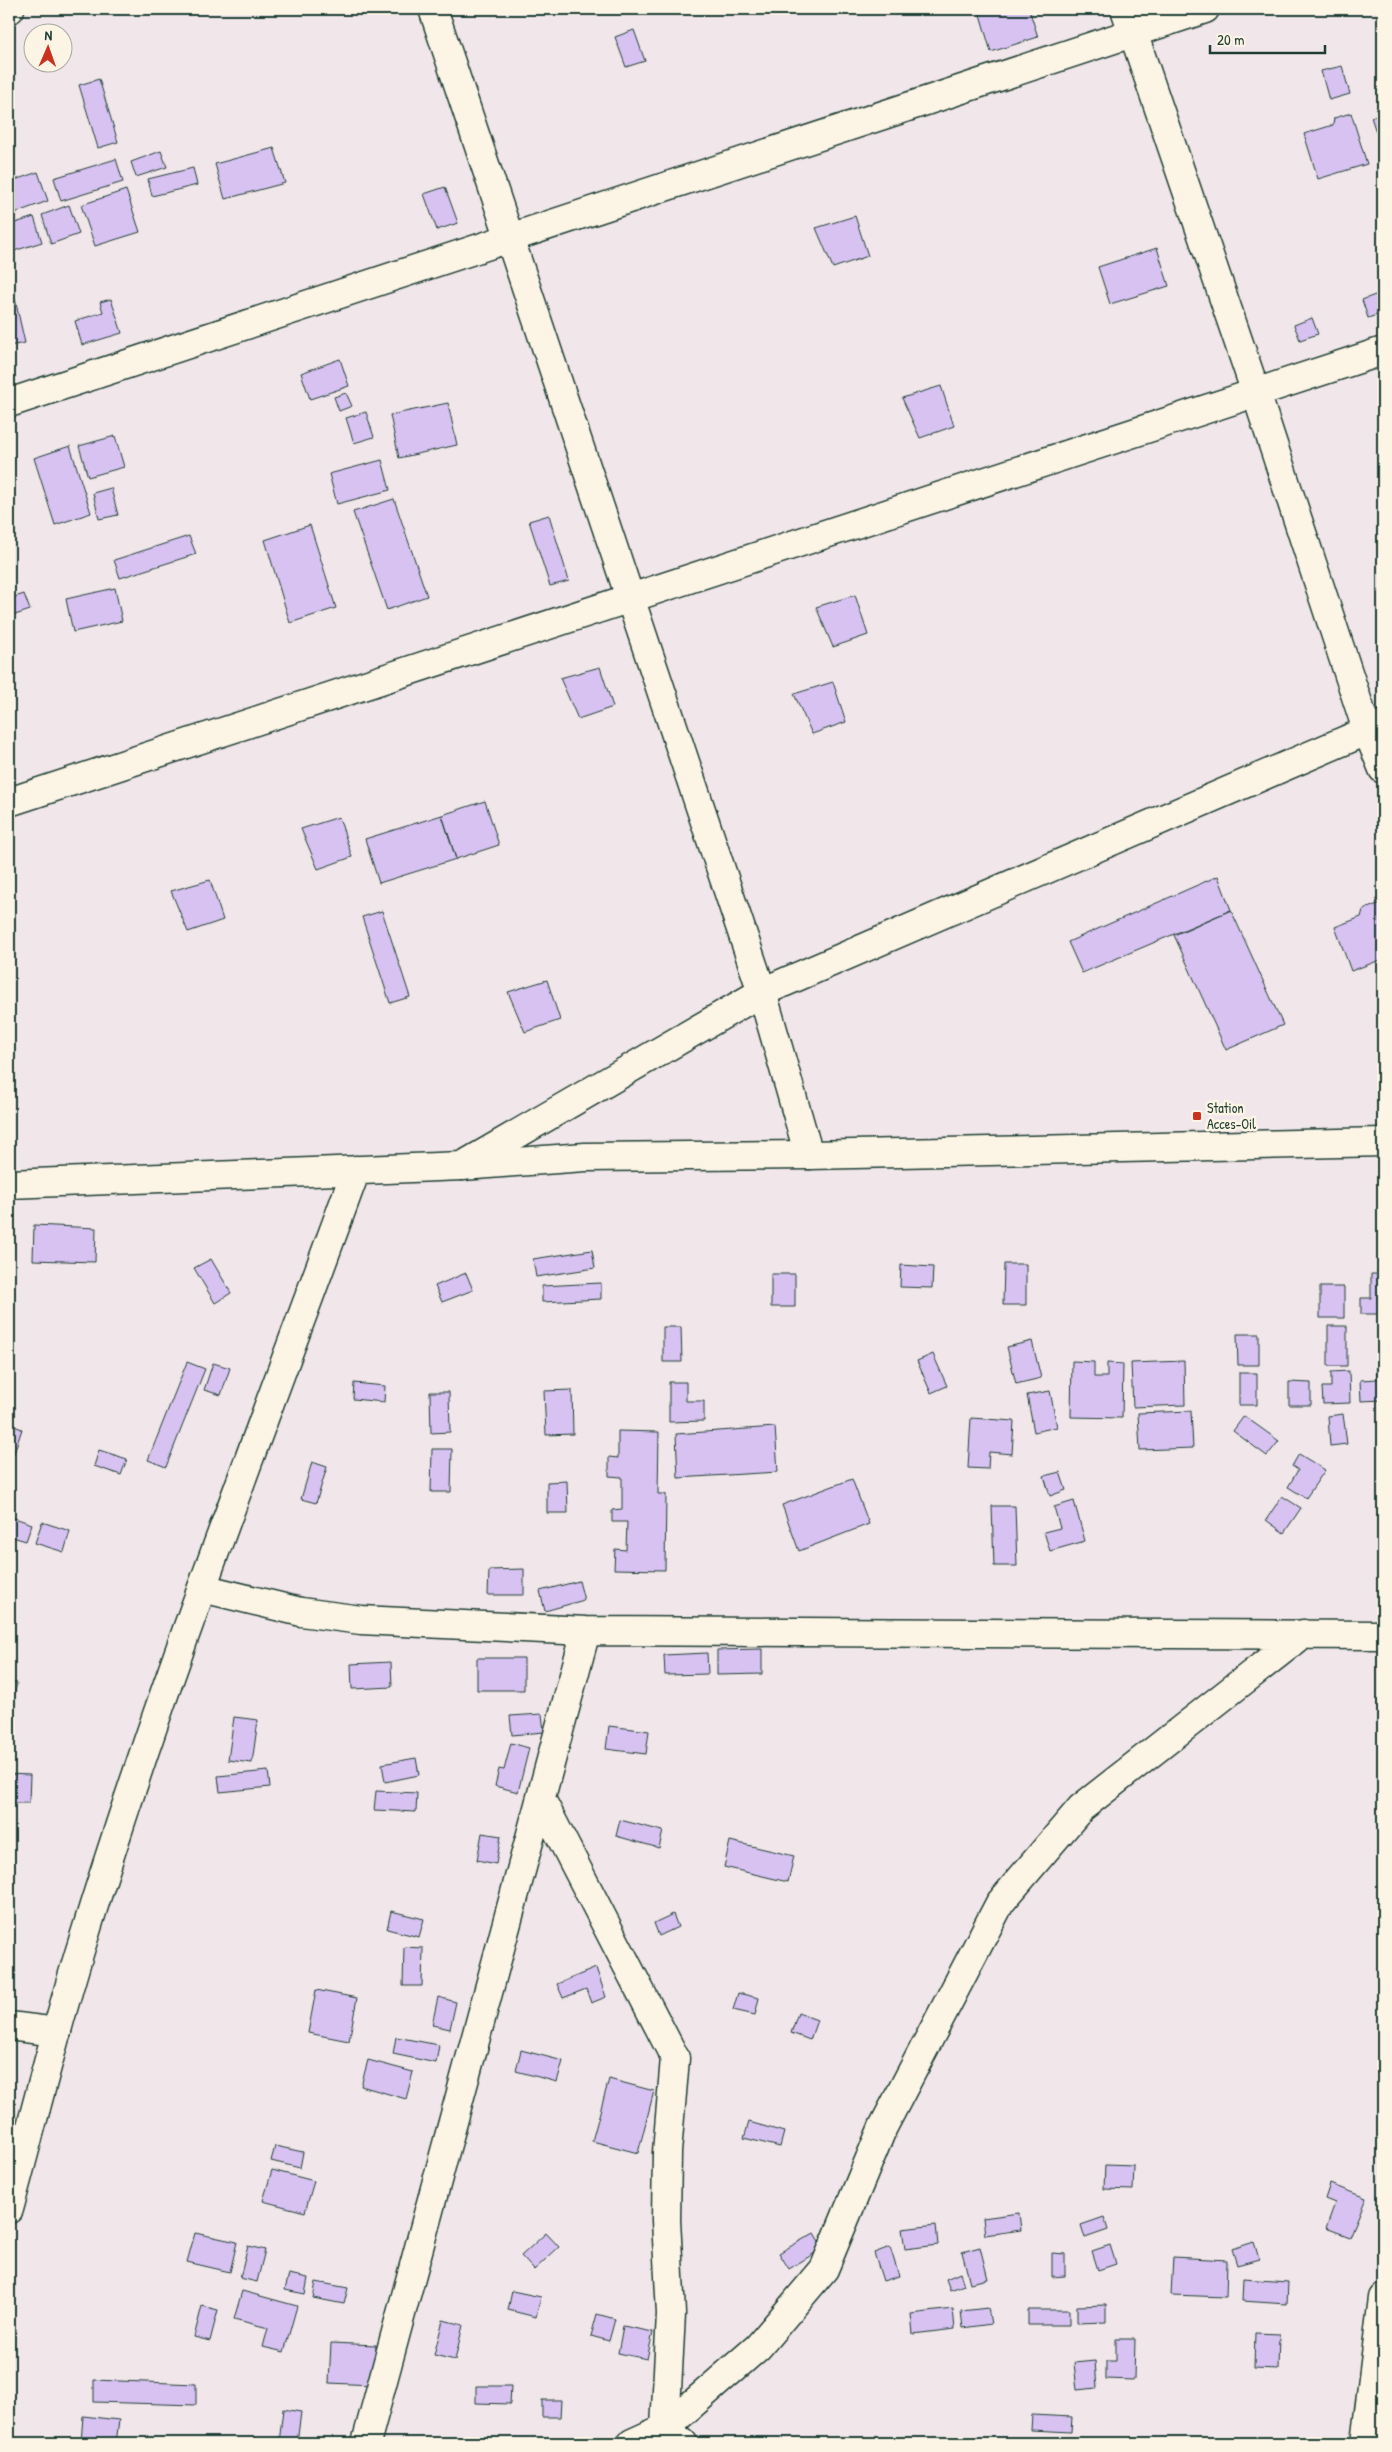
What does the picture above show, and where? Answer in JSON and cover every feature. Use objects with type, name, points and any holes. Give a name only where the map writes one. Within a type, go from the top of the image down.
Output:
[{"type":"street","points":[[433,9],[762,992],[809,1155]]},
{"type":"street","points":[[9,403],[509,238],[1129,21],[1204,9]]},
{"type":"street","points":[[1129,21],[1256,393],[1375,727],[1383,769]]},
{"type":"street","points":[[10,799],[1383,352]]},
{"type":"street","points":[[462,1166],[762,992],[1375,727]]},
{"type":"street","points":[[9,1184],[462,1166],[585,1156],[809,1155],[1383,1142]]},
{"type":"street","points":[[9,2209],[81,1944],[202,1588],[356,1170]]},
{"type":"street","points":[[202,1588],[301,1612],[362,1620],[586,1631],[1383,1635]]},
{"type":"street","points":[[366,2443],[586,1631]]},
{"type":"street","points":[[632,2443],[674,2436],[758,2347],[824,2269],[883,2127],[1000,1903],[1081,1808],[1303,1634]]},
{"type":"street","points":[[541,1799],[675,2058],[667,2152],[666,2220],[671,2314],[674,2436]]},
{"type":"street","points":[[9,2026],[57,2032]]},
{"type":"street","points":[[1365,2443],[1383,2298]]},
{"type":"building","points":[[986,9],[1029,9],[1038,37],[991,52],[979,11]]},
{"type":"building","points":[[634,30],[645,61],[626,67],[615,37]]},
{"type":"building","points":[[1342,66],[1350,94],[1329,100],[1321,71]]},
{"type":"building","points":[[99,79],[118,142],[98,148],[79,85]]},
{"type":"building","points":[[1351,113],[1367,164],[1318,179],[1304,134],[1333,125],[1334,118]]},
{"type":"building","points":[[1383,113],[1383,153],[1371,117]]},
{"type":"building","points":[[274,148],[285,183],[225,199],[215,164]]},
{"type":"building","points":[[161,151],[167,167],[136,177],[131,162]]},
{"type":"building","points":[[116,159],[123,182],[61,201],[54,178]]},
{"type":"building","points":[[193,168],[197,185],[152,196],[148,179]]},
{"type":"building","points":[[38,172],[48,201],[9,215],[9,182]]},
{"type":"building","points":[[445,187],[458,223],[437,230],[424,194]]},
{"type":"building","points":[[126,190],[140,232],[95,246],[81,205]]},
{"type":"building","points":[[69,205],[79,234],[51,244],[42,215]]},
{"type":"building","points":[[855,216],[868,256],[833,268],[816,228]]},
{"type":"building","points":[[34,217],[42,242],[14,251],[9,235],[9,225]]},
{"type":"building","points":[[1157,248],[1169,286],[1110,304],[1098,267]]},
{"type":"building","points":[[1383,292],[1383,313],[1368,318],[1362,300]]},
{"type":"building","points":[[15,299],[25,343],[9,346],[9,300]]},
{"type":"building","points":[[111,299],[122,333],[82,345],[75,321],[103,312],[100,302]]},
{"type":"building","points":[[1312,318],[1318,334],[1300,340],[1294,325]]},
{"type":"building","points":[[340,359],[349,386],[310,399],[301,373]]},
{"type":"building","points":[[941,386],[954,426],[920,438],[902,398]]},
{"type":"building","points":[[346,393],[352,406],[339,411],[334,397]]},
{"type":"building","points":[[448,403],[457,445],[399,458],[390,415]]},
{"type":"building","points":[[366,412],[374,437],[354,443],[346,418]]},
{"type":"building","points":[[115,436],[124,467],[88,477],[79,446]]},
{"type":"building","points":[[70,446],[91,513],[55,525],[34,458]]},
{"type":"building","points":[[382,460],[390,490],[337,504],[329,474]]},
{"type":"building","points":[[111,488],[118,515],[99,519],[93,493]]},
{"type":"building","points":[[394,499],[427,596],[387,610],[353,512]]},
{"type":"building","points":[[549,515],[569,581],[550,586],[529,521]]},
{"type":"building","points":[[310,525],[336,608],[290,623],[265,540]]},
{"type":"building","points":[[189,536],[196,554],[120,578],[114,560]]},
{"type":"building","points":[[115,588],[122,621],[73,632],[66,599]]},
{"type":"building","points":[[24,594],[30,610],[9,617],[9,599]]},
{"type":"building","points":[[855,595],[868,635],[833,647],[816,607]]},
{"type":"building","points":[[600,667],[613,707],[578,719],[560,678]]},
{"type":"building","points":[[833,682],[846,722],[812,734],[794,694]]},
{"type":"building","points":[[485,801],[499,845],[456,859],[442,815]]},
{"type":"building","points":[[442,815],[456,859],[379,883],[365,839]]},
{"type":"building","points":[[339,817],[352,857],[318,869],[301,829]]},
{"type":"building","points":[[1218,876],[1231,910],[1082,973],[1068,942]]},
{"type":"building","points":[[210,880],[223,920],[188,932],[171,891]]},
{"type":"building","points":[[1380,903],[1383,912],[1383,959],[1351,971],[1335,927],[1361,917],[1363,910]]},
{"type":"building","points":[[1231,910],[1283,1025],[1226,1050],[1174,935]]},
{"type":"building","points":[[382,911],[410,997],[390,1003],[362,917]]},
{"type":"building","points":[[547,980],[560,1020],[525,1032],[508,992]]},
{"type":"building","points":[[34,1225],[96,1228],[95,1262],[33,1260]]},
{"type":"building","points":[[592,1250],[595,1268],[536,1277],[533,1259]]},
{"type":"building","points":[[211,1259],[231,1293],[215,1303],[194,1268]]},
{"type":"building","points":[[1004,1264],[1026,1264],[1026,1305],[1003,1305]]},
{"type":"building","points":[[901,1265],[933,1267],[932,1288],[900,1287]]},
{"type":"building","points":[[466,1273],[473,1290],[442,1302],[435,1286]]},
{"type":"building","points":[[771,1274],[795,1274],[795,1307],[771,1307]]},
{"type":"building","points":[[1371,1274],[1383,1274],[1383,1314],[1361,1314],[1361,1298],[1371,1298]]},
{"type":"building","points":[[601,1283],[601,1299],[542,1302],[542,1286]]},
{"type":"building","points":[[1320,1287],[1344,1287],[1344,1318],[1320,1318]]},
{"type":"building","points":[[1328,1326],[1347,1326],[1347,1366],[1328,1366]]},
{"type":"building","points":[[663,1327],[681,1327],[682,1362],[663,1362]]},
{"type":"building","points":[[1237,1334],[1259,1334],[1259,1365],[1238,1365]]},
{"type":"building","points":[[1032,1341],[1041,1378],[1016,1384],[1007,1347]]},
{"type":"building","points":[[933,1354],[947,1386],[931,1393],[917,1361]]},
{"type":"building","points":[[1072,1361],[1094,1362],[1094,1377],[1107,1377],[1107,1363],[1123,1364],[1122,1418],[1071,1417]]},
{"type":"building","points":[[1184,1361],[1185,1405],[1133,1407],[1131,1363]]},
{"type":"building","points":[[187,1362],[205,1369],[166,1467],[148,1460]]},
{"type":"building","points":[[213,1363],[230,1368],[221,1395],[204,1390]]},
{"type":"building","points":[[1377,1367],[1383,1367],[1383,1400],[1361,1401],[1360,1380],[1377,1379]]},
{"type":"building","points":[[1349,1371],[1350,1403],[1323,1404],[1322,1387],[1331,1387],[1331,1372]]},
{"type":"building","points":[[1239,1373],[1257,1373],[1257,1405],[1239,1405]]},
{"type":"building","points":[[669,1382],[686,1382],[686,1401],[704,1401],[704,1421],[669,1422]]},
{"type":"building","points":[[1289,1382],[1311,1383],[1311,1405],[1289,1405]]},
{"type":"building","points":[[354,1383],[385,1386],[384,1402],[353,1399]]},
{"type":"building","points":[[572,1390],[573,1434],[546,1435],[544,1391]]},
{"type":"building","points":[[1050,1391],[1057,1427],[1034,1432],[1027,1395]]},
{"type":"building","points":[[430,1392],[449,1392],[450,1432],[431,1433]]},
{"type":"building","points":[[1191,1411],[1193,1448],[1140,1450],[1138,1413]]},
{"type":"building","points":[[1343,1414],[1347,1444],[1330,1446],[1328,1416]]},
{"type":"building","points":[[1244,1416],[1279,1441],[1267,1456],[1233,1431]]},
{"type":"building","points":[[971,1418],[1014,1421],[1012,1454],[989,1452],[988,1469],[968,1468]]},
{"type":"building","points":[[9,1424],[22,1429],[11,1462],[9,1461]]},
{"type":"building","points":[[775,1427],[778,1472],[678,1478],[676,1434]]},
{"type":"building","points":[[618,1431],[659,1432],[658,1494],[666,1494],[665,1570],[614,1569],[615,1549],[626,1550],[627,1522],[612,1522],[612,1510],[622,1509],[622,1477],[609,1476],[609,1457],[618,1458]]},
{"type":"building","points":[[432,1449],[452,1449],[451,1492],[431,1492]]},
{"type":"building","points":[[99,1450],[127,1459],[121,1475],[94,1466]]},
{"type":"building","points":[[1299,1454],[1325,1470],[1306,1498],[1288,1487],[1298,1470],[1292,1466]]},
{"type":"building","points":[[312,1462],[327,1467],[316,1503],[301,1499]]},
{"type":"building","points":[[1060,1472],[1066,1490],[1050,1496],[1044,1476]]},
{"type":"building","points":[[852,1479],[869,1524],[799,1551],[782,1505]]},
{"type":"building","points":[[567,1481],[568,1513],[547,1513],[547,1482]]},
{"type":"building","points":[[1282,1496],[1301,1508],[1284,1533],[1266,1520]]},
{"type":"building","points":[[1074,1501],[1085,1541],[1050,1551],[1044,1532],[1060,1528],[1054,1507]]},
{"type":"building","points":[[992,1506],[1015,1506],[1017,1566],[994,1566]]},
{"type":"building","points":[[9,1516],[32,1524],[26,1541],[9,1536]]},
{"type":"building","points":[[42,1522],[70,1531],[64,1552],[35,1543]]},
{"type":"building","points":[[524,1569],[524,1595],[488,1595],[489,1570]]},
{"type":"building","points":[[579,1581],[584,1600],[545,1611],[540,1591]]},
{"type":"building","points":[[762,1649],[762,1674],[717,1675],[717,1650]]},
{"type":"building","points":[[707,1653],[708,1674],[665,1675],[664,1655]]},
{"type":"building","points":[[477,1658],[524,1658],[524,1690],[477,1690]]},
{"type":"building","points":[[391,1662],[392,1687],[352,1689],[351,1664]]},
{"type":"building","points":[[9,1681],[17,1683],[9,1716]]},
{"type":"building","points":[[542,1714],[544,1732],[512,1735],[510,1716]]},
{"type":"building","points":[[234,1717],[258,1720],[252,1763],[228,1760]]},
{"type":"building","points":[[609,1726],[649,1731],[646,1754],[606,1749]]},
{"type":"building","points":[[511,1743],[529,1748],[518,1792],[495,1786],[499,1769],[504,1770]]},
{"type":"building","points":[[416,1758],[419,1775],[385,1782],[382,1764]]},
{"type":"building","points":[[268,1771],[270,1787],[220,1792],[218,1776]]},
{"type":"building","points":[[9,1774],[30,1775],[29,1803],[9,1803]]},
{"type":"building","points":[[376,1791],[417,1793],[416,1812],[374,1810]]},
{"type":"building","points":[[620,1820],[663,1831],[659,1848],[616,1836]]},
{"type":"building","points":[[482,1833],[501,1836],[496,1864],[477,1860]]},
{"type":"building","points":[[730,1841],[794,1856],[788,1882],[724,1867]]},
{"type":"building","points":[[391,1911],[424,1919],[419,1937],[387,1929]]},
{"type":"building","points":[[673,1914],[678,1927],[659,1936],[654,1923]]},
{"type":"building","points":[[404,1947],[423,1948],[422,1986],[403,1986]]},
{"type":"building","points":[[596,1968],[606,1997],[591,2003],[586,1989],[563,1998],[557,1984]]},
{"type":"building","points":[[316,1990],[357,1998],[349,2041],[308,2033]]},
{"type":"building","points":[[738,1993],[759,1998],[755,2015],[733,2010]]},
{"type":"building","points":[[438,1997],[456,2002],[450,2029],[432,2025]]},
{"type":"building","points":[[798,2013],[817,2020],[810,2040],[791,2033]]},
{"type":"building","points":[[396,2037],[439,2045],[436,2063],[393,2054]]},
{"type":"building","points":[[521,2050],[563,2061],[557,2082],[516,2071]]},
{"type":"building","points":[[368,2060],[413,2072],[406,2099],[361,2086]]},
{"type":"building","points":[[609,2079],[654,2091],[638,2153],[592,2141]]},
{"type":"building","points":[[749,2122],[784,2132],[780,2147],[744,2138]]},
{"type":"building","points":[[275,2146],[303,2152],[300,2168],[271,2161]]},
{"type":"building","points":[[1105,2165],[1134,2166],[1133,2190],[1104,2189]]},
{"type":"building","points":[[272,2170],[314,2181],[305,2212],[263,2201]]},
{"type":"building","points":[[1330,2184],[1366,2198],[1350,2237],[1326,2228],[1335,2203],[1325,2199]]},
{"type":"building","points":[[1019,2213],[1021,2230],[985,2235],[983,2218]]},
{"type":"building","points":[[1104,2217],[1108,2230],[1085,2238],[1081,2225]]},
{"type":"building","points":[[936,2225],[938,2245],[905,2249],[902,2229]]},
{"type":"building","points":[[195,2233],[237,2242],[230,2272],[187,2262]]},
{"type":"building","points":[[546,2233],[559,2247],[534,2270],[521,2256]]},
{"type":"building","points":[[814,2233],[823,2248],[789,2269],[779,2253]]},
{"type":"building","points":[[1254,2242],[1259,2259],[1237,2265],[1232,2249]]},
{"type":"building","points":[[1110,2245],[1116,2264],[1098,2270],[1092,2251]]},
{"type":"building","points":[[248,2246],[265,2250],[257,2282],[240,2278]]},
{"type":"building","points":[[890,2247],[899,2276],[883,2281],[874,2253]]},
{"type":"building","points":[[980,2247],[988,2279],[970,2283],[962,2252]]},
{"type":"building","points":[[1052,2253],[1065,2254],[1065,2276],[1052,2277]]},
{"type":"building","points":[[1173,2257],[1227,2260],[1226,2297],[1171,2295]]},
{"type":"building","points":[[960,2273],[964,2285],[950,2290],[946,2279]]},
{"type":"building","points":[[289,2274],[308,2278],[305,2294],[285,2290]]},
{"type":"building","points":[[1243,2279],[1288,2282],[1287,2304],[1242,2301]]},
{"type":"building","points":[[316,2282],[348,2288],[344,2304],[313,2298]]},
{"type":"building","points":[[242,2291],[297,2306],[284,2352],[263,2347],[268,2328],[234,2319]]},
{"type":"building","points":[[512,2291],[541,2297],[536,2317],[508,2310]]},
{"type":"building","points":[[1106,2305],[1106,2322],[1077,2323],[1077,2306]]},
{"type":"building","points":[[202,2306],[218,2310],[210,2341],[194,2337]]},
{"type":"building","points":[[988,2308],[991,2324],[963,2328],[961,2311]]},
{"type":"building","points":[[953,2309],[955,2329],[913,2334],[911,2314]]},
{"type":"building","points":[[1028,2310],[1069,2310],[1069,2325],[1028,2325]]},
{"type":"building","points":[[597,2314],[615,2319],[609,2341],[591,2336]]},
{"type":"building","points":[[443,2320],[463,2325],[455,2360],[434,2355]]},
{"type":"building","points":[[623,2326],[653,2332],[647,2359],[618,2353]]},
{"type":"building","points":[[1255,2333],[1279,2334],[1278,2369],[1254,2368]]},
{"type":"building","points":[[1116,2339],[1135,2339],[1134,2380],[1106,2379],[1106,2361],[1116,2361]]},
{"type":"building","points":[[331,2343],[376,2345],[373,2385],[329,2383]]},
{"type":"building","points":[[1095,2361],[1097,2388],[1077,2390],[1074,2363]]},
{"type":"building","points":[[94,2380],[196,2384],[196,2405],[94,2402]]},
{"type":"building","points":[[476,2386],[511,2386],[510,2404],[476,2403]]},
{"type":"building","points":[[542,2400],[561,2400],[560,2417],[542,2417]]},
{"type":"building","points":[[283,2409],[301,2412],[297,2443],[279,2443]]},
{"type":"building","points":[[1032,2415],[1072,2417],[1071,2432],[1031,2430]]},
{"type":"building","points":[[83,2416],[119,2420],[116,2443],[81,2443]]},
{"type":"building","points":[[962,2440],[1000,2440],[1000,2443],[962,2443]]},
{"type":"place","name":"Station Acces-Oil","points":[[1197,1116]]}]
